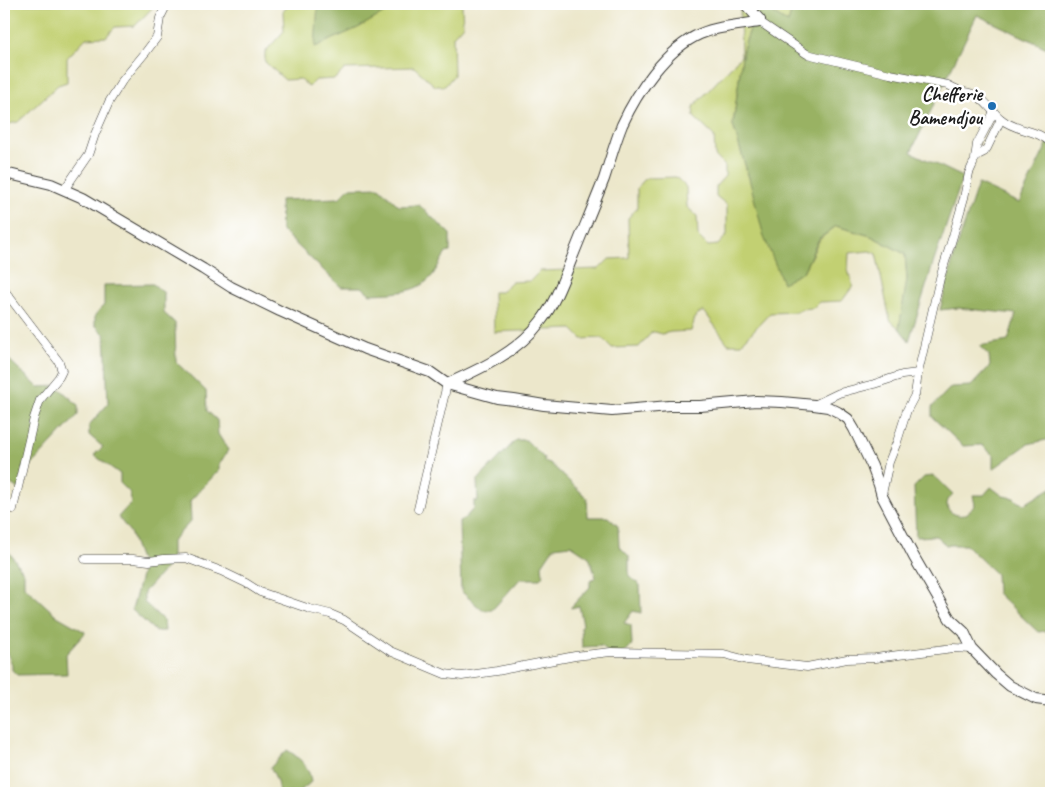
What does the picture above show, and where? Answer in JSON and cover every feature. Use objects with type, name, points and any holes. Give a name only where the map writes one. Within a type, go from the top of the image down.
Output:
[{"type":"main road","points":[[447,384],[494,362],[510,352],[542,321],[556,298],[604,178],[625,118],[639,94],[668,56],[689,39],[716,29],[760,22],[745,4]]},
{"type":"main road","points":[[4,175],[9,174],[36,180],[83,198],[231,287],[356,345],[430,372],[447,384],[497,398],[544,405],[612,411],[756,401],[814,405],[828,407],[838,412],[848,419],[872,466],[882,496],[914,557],[950,619],[964,632],[972,649],[1010,686],[1036,698],[1051,701]]},
{"type":"street","points":[[64,190],[88,155],[109,102],[122,81],[146,53],[156,37],[160,18],[167,4]]},
{"type":"street","points":[[760,22],[807,54],[890,74],[948,85],[971,93],[977,96],[1001,119],[1020,130],[1039,134],[1051,143]]},
{"type":"street","points":[[882,496],[889,462],[898,442],[907,410],[915,395],[918,373],[940,278],[959,217],[969,174],[975,160],[977,144],[994,112]]},
{"type":"street","points":[[975,160],[987,148],[1001,119]]},
{"type":"street","points":[[4,290],[58,362],[62,371],[40,400],[34,418],[14,509]]},
{"type":"street","points":[[814,405],[839,393],[902,375],[918,373]]},
{"type":"street","points":[[418,509],[447,384]]},
{"type":"street","points":[[85,560],[133,559],[149,561],[186,558],[221,571],[260,592],[344,620],[390,651],[445,674],[462,676],[575,656],[611,652],[724,654],[747,660],[807,667],[847,659],[875,658],[953,648],[972,649]]},
{"type":"green space","points":[[4,4],[154,4],[154,6],[135,26],[115,27],[106,37],[86,38],[67,58],[67,82],[58,85],[18,122],[4,125]]},
{"type":"green space","points":[[291,4],[464,4],[462,6],[463,25],[453,36],[454,75],[445,86],[435,86],[414,67],[345,69],[335,79],[316,80],[309,87],[300,79],[285,80],[265,62],[265,52],[284,31],[283,11]]},
{"type":"green space","points":[[318,4],[400,4],[358,28],[315,47]]},
{"type":"green space","points":[[740,4],[759,4],[743,49],[733,125],[749,178],[803,272],[820,239],[836,226],[871,236],[905,254],[907,279],[901,330],[890,320],[876,253],[869,251],[849,253],[848,270],[853,286],[842,301],[819,302],[813,308],[801,309],[797,312],[770,313],[741,344],[728,344],[704,311],[696,315],[691,331],[662,334],[652,332],[639,347],[612,348],[602,338],[582,339],[572,329],[494,332],[493,292],[501,292],[511,282],[530,281],[540,271],[599,269],[609,259],[629,258],[628,218],[637,208],[637,188],[646,178],[676,177],[686,187],[687,207],[697,216],[698,236],[708,246],[718,245],[727,235],[727,205],[716,196],[716,186],[725,176],[725,166],[715,156],[714,136],[694,117],[693,107],[741,56]]},
{"type":"green space","points":[[759,4],[793,4],[788,23]]},
{"type":"green space","points":[[759,4],[788,23],[793,4],[1051,4],[1051,50],[977,15],[911,152],[963,177],[909,341],[899,328],[907,279],[905,254],[871,236],[836,226],[819,239],[803,272],[783,283],[764,237],[733,125],[743,49]]},
{"type":"green space","points":[[1051,136],[1051,439],[1028,444],[993,469],[993,455],[982,445],[963,446],[932,417],[932,407],[951,387],[971,386],[990,366],[989,355],[979,346],[1008,341],[1016,314],[958,308],[940,310],[954,256],[978,184],[1019,203]]},
{"type":"green space","points":[[379,187],[399,206],[419,205],[450,234],[450,252],[446,253],[432,276],[419,286],[403,291],[370,294],[362,287],[341,287],[281,230],[280,200],[339,198],[349,188]]},
{"type":"green space","points":[[153,284],[164,293],[164,313],[175,323],[176,362],[206,391],[207,411],[217,420],[218,434],[228,450],[219,465],[219,470],[190,501],[191,521],[172,541],[172,561],[144,592],[144,602],[164,621],[165,631],[155,631],[132,610],[143,568],[130,532],[118,517],[131,503],[130,493],[120,483],[120,474],[94,455],[103,447],[89,435],[89,425],[108,404],[105,335],[95,325],[95,315],[104,305],[104,285]]},
{"type":"green space","points":[[4,355],[38,387],[57,386],[78,405],[78,415],[21,476],[21,491],[4,479]]},
{"type":"green space","points":[[516,440],[526,440],[544,458],[544,461],[550,463],[587,498],[588,517],[608,517],[618,526],[619,546],[629,556],[629,576],[640,585],[641,613],[633,611],[624,623],[631,625],[632,645],[622,655],[612,656],[602,646],[582,647],[581,627],[583,625],[579,606],[571,607],[590,587],[590,581],[596,577],[589,557],[571,545],[554,547],[542,565],[543,575],[540,579],[520,579],[492,610],[482,610],[461,591],[459,521],[465,518],[474,508],[474,501],[478,501],[477,481]]},
{"type":"green space","points":[[934,476],[953,494],[947,505],[949,510],[954,514],[960,515],[966,514],[975,505],[973,495],[984,495],[991,487],[1003,496],[1014,498],[1018,502],[1025,504],[1051,488],[1051,629],[1038,632],[997,593],[996,574],[966,545],[946,545],[936,536],[916,537],[914,487],[924,477]]},
{"type":"green space","points":[[4,545],[24,573],[24,586],[57,616],[85,632],[66,654],[67,674],[17,675],[12,670],[12,665],[4,645]]},
{"type":"green space","points":[[287,750],[303,763],[309,772],[311,782],[298,793],[279,793],[275,777],[270,768]]},
{"type":"place","name":"Chefferie Bamendjou","points":[[992,106]]}]
